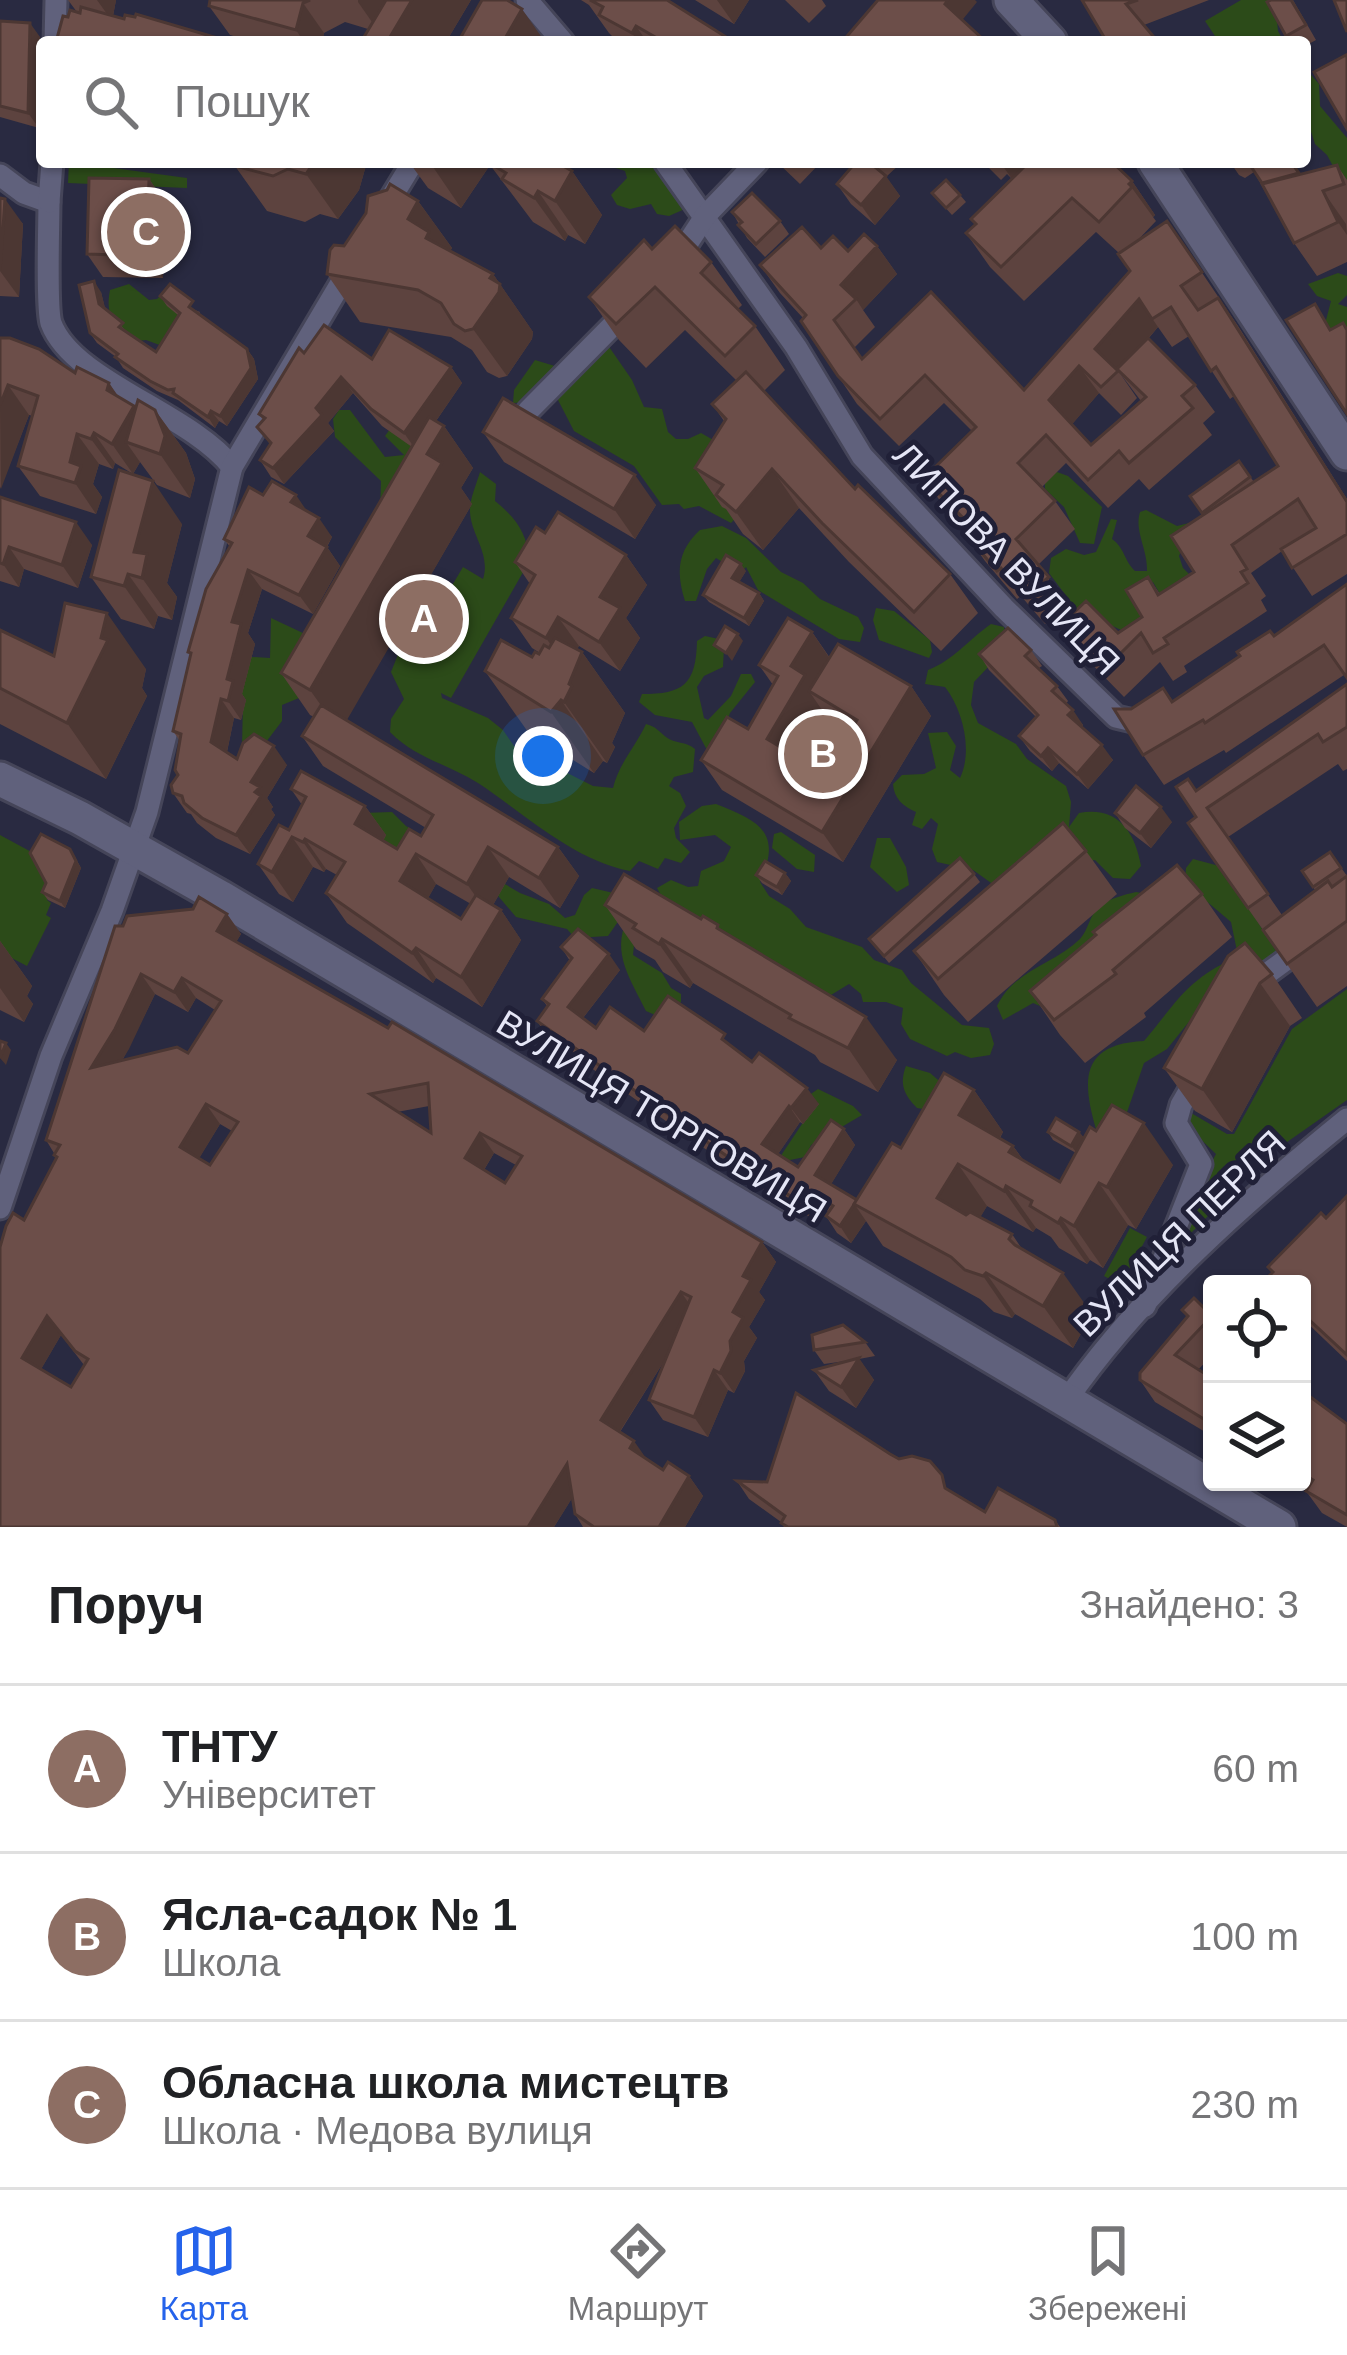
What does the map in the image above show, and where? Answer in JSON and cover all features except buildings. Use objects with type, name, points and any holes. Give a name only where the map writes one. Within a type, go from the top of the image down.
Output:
[{"type":"main road","points":[[1011,0],[1044,36]]},
{"type":"main road","points":[[1159,168],[1347,453]]},
{"type":"main road","name":"ВУЛИЦЯ ТОРГОВИЦЯ","points":[[0,779],[136,849],[1279,1527]]},
{"type":"street","points":[[55,36],[56,0]]},
{"type":"street","points":[[527,0],[558,36]]},
{"type":"street","points":[[52,168],[51,323],[70,349],[112,386],[153,404],[217,448],[232,467]]},
{"type":"street","points":[[0,1208],[51,1055],[136,849],[232,467],[408,168]]},
{"type":"street","name":"ЛИПОВА ВУЛИЦЯ","points":[[670,168],[796,347],[862,456],[999,604],[1116,717],[1144,725],[1162,712]]},
{"type":"street","points":[[528,411],[676,261],[706,215],[751,168]]},
{"type":"street","points":[[0,175],[24,193],[49,202]]},
{"type":"street","points":[[1235,1009],[1246,989],[1347,914]]},
{"type":"street","points":[[1145,1306],[1201,1164],[1176,1123],[1181,1105],[1213,1050]]},
{"type":"street","name":"ВУЛИЦЯ ПЕРЛЯ","points":[[1066,1401],[1099,1354],[1197,1252],[1347,1119]]},
{"type":"green space","points":[[1241,0],[1275,0],[1281,36],[1215,36],[1205,21]]},
{"type":"green space","points":[[1311,75],[1319,84],[1320,106],[1347,138],[1347,192],[1327,155],[1315,144]]},
{"type":"green space","points":[[69,168],[113,168],[187,178],[187,188],[68,183]]},
{"type":"green space","points":[[616,168],[653,168],[677,178],[687,208],[669,216],[657,214],[651,204],[630,209],[617,205],[611,195],[627,178],[625,171]]},
{"type":"green space","points":[[1338,273],[1347,276],[1347,295],[1338,304],[1347,307],[1347,341],[1325,324],[1331,301],[1317,296],[1308,284]]},
{"type":"green space","points":[[129,284],[149,300],[171,286],[189,297],[175,307],[180,323],[165,347],[146,340],[130,342],[112,318],[110,290]]},
{"type":"green space","points":[[605,341],[644,407],[662,409],[668,432],[676,439],[701,433],[715,441],[743,510],[731,523],[699,506],[662,505],[634,466],[574,431],[558,400],[513,403],[514,390],[535,360],[558,367]]},
{"type":"green space","points":[[339,410],[350,410],[385,457],[404,455],[385,436],[393,425],[424,456],[380,515],[381,481],[335,437],[333,419]]},
{"type":"green space","points":[[480,472],[496,484],[495,501],[519,527],[530,560],[451,698],[441,693],[442,698],[488,718],[514,746],[593,786],[613,788],[646,724],[669,739],[692,746],[693,772],[674,777],[669,786],[680,793],[686,806],[674,828],[676,838],[690,852],[681,863],[665,858],[658,869],[639,861],[630,871],[589,857],[478,783],[421,755],[390,732],[391,719],[404,699],[391,672],[403,642],[412,637],[419,641],[463,567],[483,579],[483,553],[470,512]]},
{"type":"green space","points":[[1057,472],[1102,507],[1094,544],[1080,543],[1064,507],[1045,489],[1045,480]]},
{"type":"green space","points":[[1146,510],[1177,526],[1189,523],[1200,530],[1184,544],[1179,556],[1183,568],[1206,591],[1170,611],[1153,582],[1143,588],[1144,628],[1121,630],[1100,620],[1074,635],[1063,633],[1056,618],[1070,601],[1049,573],[1051,558],[1066,549],[1084,555],[1096,552],[1111,519],[1117,520],[1112,539],[1131,567],[1147,571],[1139,526],[1140,512]]},
{"type":"green space","points":[[722,526],[746,538],[781,572],[820,599],[858,617],[864,628],[860,642],[839,639],[758,590],[746,567],[740,573],[716,558],[696,601],[685,601],[680,581],[683,554],[700,530]]},
{"type":"green space","points":[[876,608],[894,611],[930,640],[929,658],[879,640],[873,620]]},
{"type":"green space","points":[[271,618],[305,634],[299,698],[282,705],[282,721],[257,754],[242,748],[243,700],[200,654],[270,658]]},
{"type":"green space","points":[[991,624],[1004,627],[1007,647],[974,682],[971,705],[978,723],[1016,744],[1027,759],[1066,786],[1071,802],[1069,827],[1079,813],[1092,812],[1122,824],[1141,866],[1130,879],[1113,878],[1095,860],[994,885],[973,870],[937,862],[932,849],[938,824],[931,818],[922,829],[912,825],[916,812],[895,794],[893,784],[902,775],[936,768],[928,733],[947,732],[956,746],[950,770],[960,778],[966,756],[957,707],[945,687],[925,684],[928,670]]},
{"type":"green space","points":[[705,636],[719,639],[724,647],[723,667],[704,676],[697,687],[704,718],[708,720],[731,696],[741,674],[751,674],[755,682],[730,713],[720,739],[707,750],[692,722],[655,715],[639,702],[642,694],[668,692],[684,684],[694,668],[697,641]]},
{"type":"green space","points":[[349,795],[362,813],[392,812],[406,826],[520,893],[549,904],[565,918],[575,915],[592,888],[618,894],[624,913],[608,936],[575,938],[567,929],[516,917],[493,890],[432,872],[384,842],[342,796]]},
{"type":"green space","points":[[716,804],[763,831],[769,851],[760,882],[769,896],[806,927],[862,947],[874,960],[902,970],[962,1025],[989,1028],[994,1044],[990,1055],[971,1058],[955,1052],[947,1056],[910,1039],[901,1024],[903,1008],[863,1002],[849,984],[831,995],[816,991],[664,901],[657,888],[671,880],[698,886],[701,871],[724,861],[731,847],[715,835],[680,840],[679,822],[702,806]]},
{"type":"green space","points":[[781,832],[815,855],[814,872],[797,869],[772,848],[774,834]]},
{"type":"green space","points":[[0,835],[37,855],[53,886],[46,915],[51,918],[27,966],[0,952]]},
{"type":"green space","points":[[877,838],[890,838],[906,867],[909,885],[897,892],[870,867]]},
{"type":"green space","points":[[1193,859],[1223,867],[1278,954],[1264,969],[1237,951],[1231,922],[1185,883],[1186,868]]},
{"type":"green space","points":[[1136,892],[1185,901],[1189,911],[1158,930],[1056,1013],[1033,1003],[1003,1020],[997,1006],[1013,984],[1080,939],[1100,906]]},
{"type":"green space","points":[[627,920],[635,935],[633,955],[662,973],[681,994],[681,1002],[662,1018],[646,1011],[625,966],[621,944]]},
{"type":"green space","points":[[1228,961],[1232,985],[1192,1018],[1167,1049],[1144,1063],[1124,1121],[1096,1129],[1088,1080],[1098,1057],[1108,1049],[1144,1041],[1190,987]]},
{"type":"green space","points":[[1347,989],[1347,1100],[1270,1154],[1182,1242],[1173,1234],[1216,1154],[1188,1127],[1186,1110],[1234,1134],[1292,1029]]},
{"type":"green space","points":[[906,1066],[930,1073],[944,1085],[929,1110],[917,1108],[906,1094]]},
{"type":"green space","points":[[818,1089],[862,1115],[811,1145],[805,1157],[790,1160],[769,1188],[758,1189],[808,1115],[805,1098]]},
{"type":"green space","points":[[1130,1228],[1147,1237],[1121,1285],[1104,1276]]},
{"type":"place","name":"Обласна школа мистецтв","points":[[146,232]]},
{"type":"place","name":"ТНТУ","points":[[424,619]]},
{"type":"place","name":"Ясла-садок № 1","points":[[823,754]]}]
